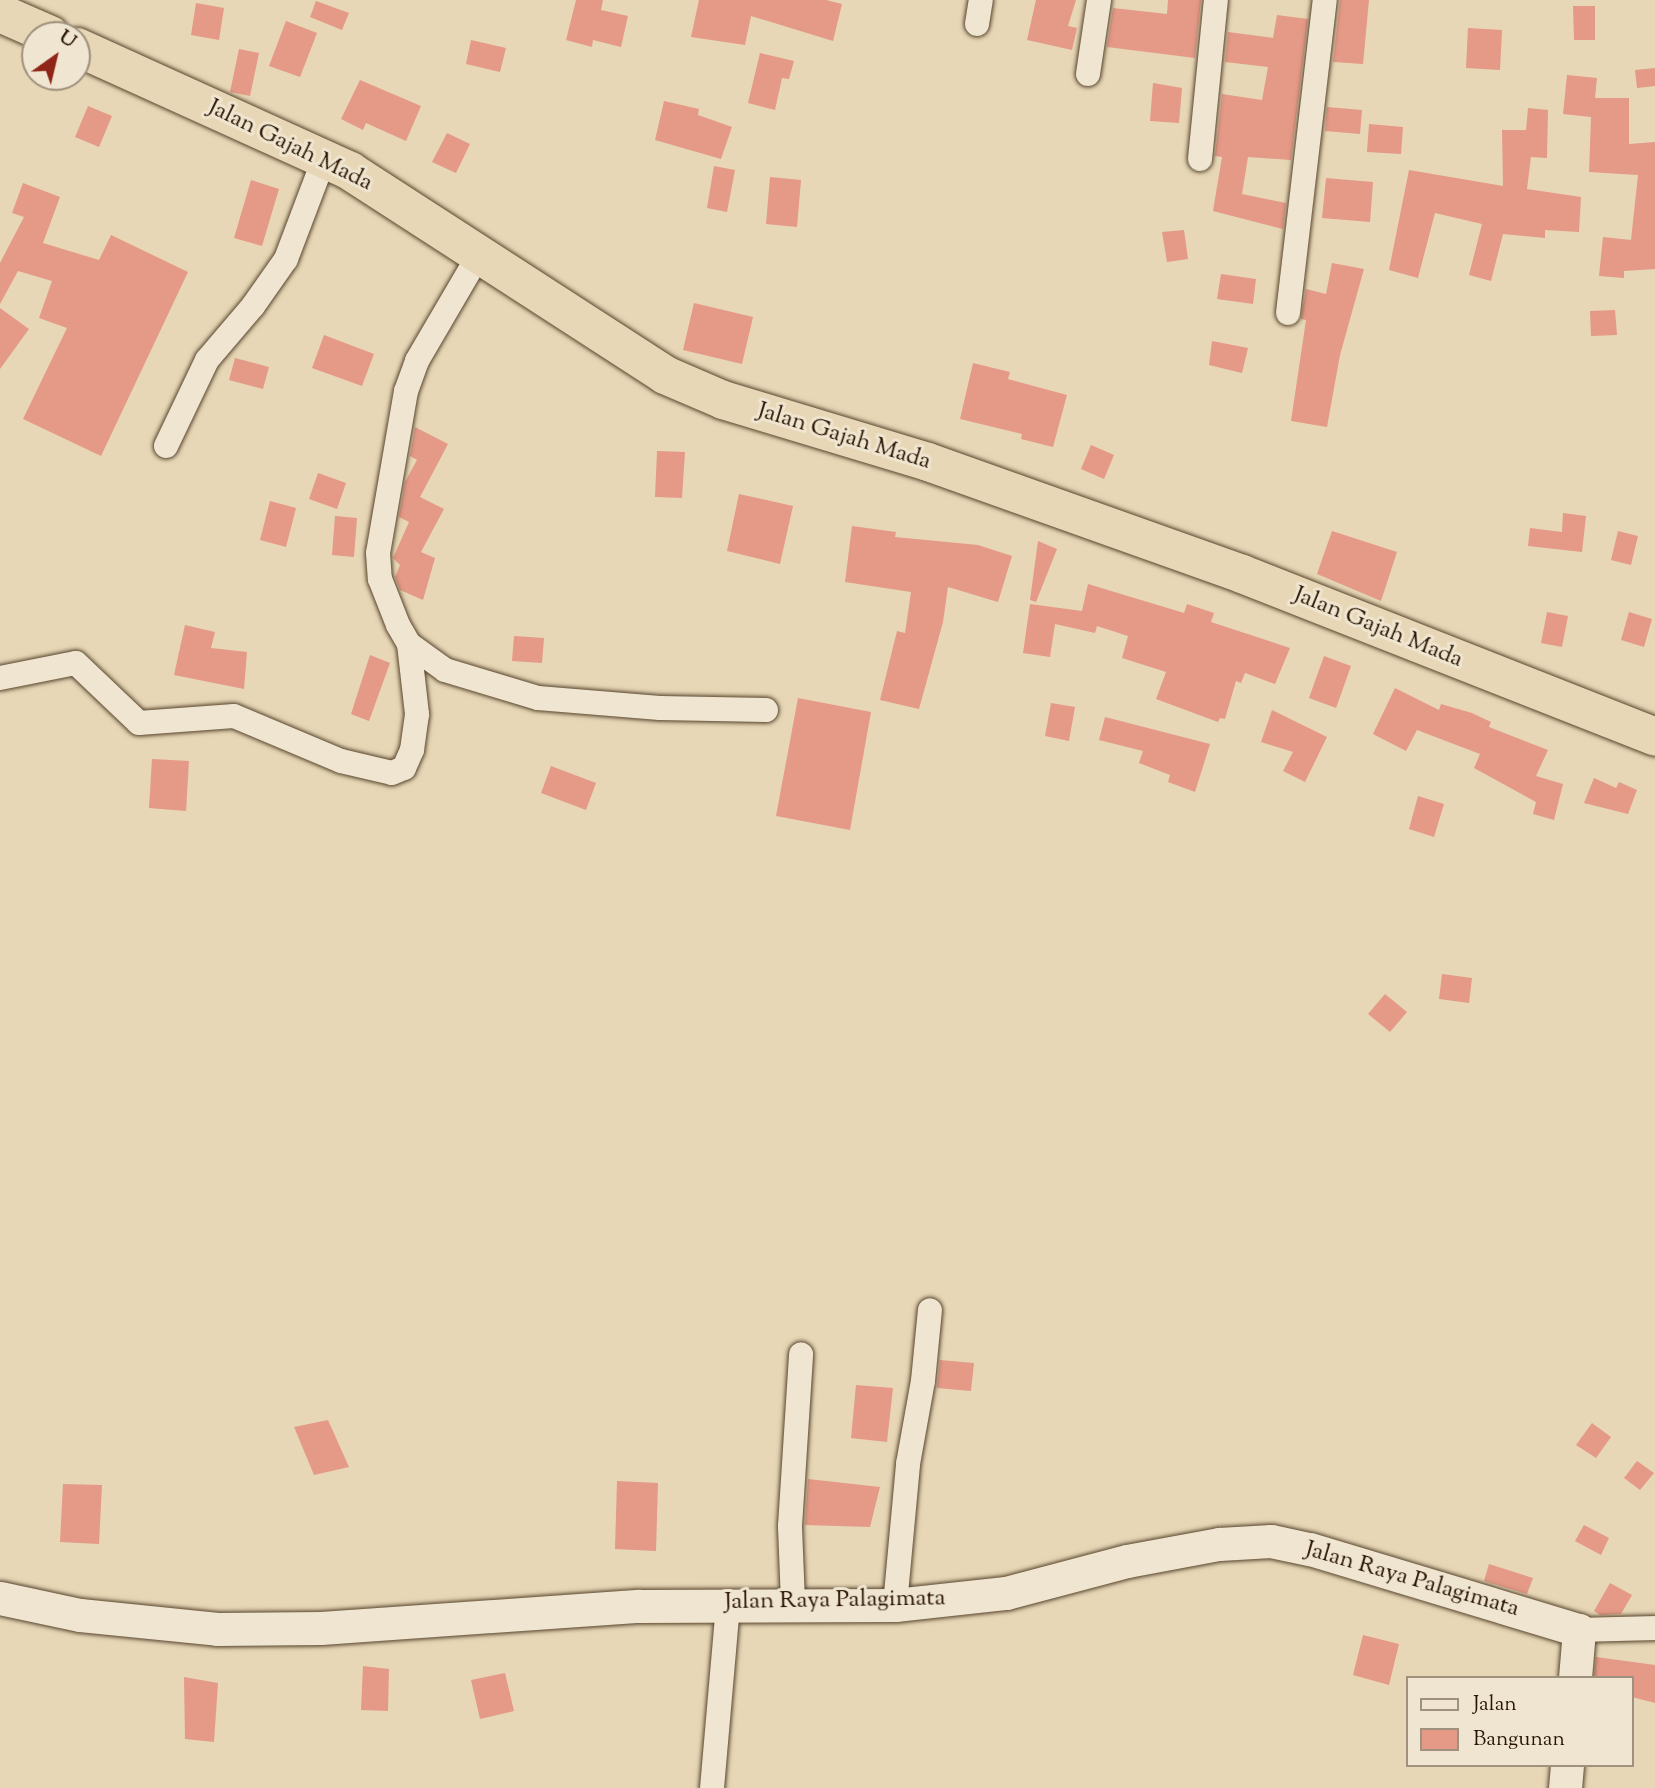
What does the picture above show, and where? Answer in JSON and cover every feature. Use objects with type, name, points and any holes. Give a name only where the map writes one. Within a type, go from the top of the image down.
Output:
[{"type":"highway","points":[[0,13],[21,22]]},
{"type":"highway","name":"Jalan Gajah Mada","points":[[91,53],[369,182],[665,375],[723,400],[928,462],[1182,552],[1655,737]]},
{"type":"street","points":[[1088,74],[1099,0]]},
{"type":"street","points":[[1200,159],[1216,0]]},
{"type":"street","points":[[1287,313],[1325,0]]},
{"type":"street","points":[[166,446],[207,360],[253,306],[286,259],[324,159]]},
{"type":"street","points":[[0,678],[76,663],[139,723],[234,716],[341,761],[392,773],[404,768],[412,750],[417,714],[409,644],[380,579],[378,553],[390,471],[410,375],[480,253]]},
{"type":"street","points":[[409,644],[445,670],[538,698],[660,708],[765,710]]},
{"type":"street","points":[[895,1605],[908,1464],[930,1310]]},
{"type":"street","points":[[793,1602],[790,1526],[801,1354]]},
{"type":"street","name":"Jalan Raya Palagimata","points":[[0,1598],[80,1615],[216,1629],[321,1628],[456,1616],[728,1604],[793,1602],[895,1605],[1006,1593],[1127,1561],[1219,1544],[1271,1541],[1310,1549],[1579,1630],[1655,1629]]},
{"type":"street","points":[[712,1788],[728,1604]]},
{"type":"street","points":[[1575,1676],[1579,1630]]},
{"type":"street","points":[[1565,1788],[1567,1767]]},
{"type":"building","points":[[576,0],[603,0],[601,10],[628,16],[621,47],[593,40],[592,47],[566,40]]},
{"type":"building","points":[[699,0],[826,0],[842,4],[833,41],[751,16],[745,45],[691,37]]},
{"type":"building","points":[[1036,0],[1076,0],[1068,26],[1077,28],[1072,50],[1027,40]]},
{"type":"building","points":[[1168,0],[1201,0],[1195,58],[1107,47],[1113,8],[1167,14]]},
{"type":"building","points":[[1340,0],[1369,0],[1363,64],[1333,62]]},
{"type":"building","points":[[316,1],[349,13],[342,30],[310,17]]},
{"type":"building","points":[[196,3],[224,8],[219,40],[191,35]]},
{"type":"building","points":[[1573,6],[1595,6],[1595,40],[1574,40]]},
{"type":"building","points":[[1277,15],[1308,19],[1291,160],[1248,157],[1242,194],[1286,203],[1283,229],[1213,211],[1222,157],[1215,156],[1222,94],[1262,100],[1268,67],[1225,62],[1228,32],[1273,38]]},
{"type":"building","points":[[286,21],[317,33],[300,77],[269,66]]},
{"type":"building","points":[[1468,28],[1502,30],[1500,70],[1466,68]]},
{"type":"building","points":[[471,40],[506,48],[500,72],[466,64]]},
{"type":"building","points":[[239,49],[259,53],[250,96],[230,92]]},
{"type":"building","points":[[760,53],[794,61],[789,79],[782,78],[775,110],[748,103]]},
{"type":"building","points":[[1655,68],[1655,86],[1637,88],[1635,70]]},
{"type":"building","points":[[1567,75],[1597,78],[1595,98],[1629,98],[1629,144],[1655,142],[1655,269],[1624,271],[1624,278],[1599,276],[1603,237],[1631,240],[1638,175],[1589,172],[1591,117],[1563,114]]},
{"type":"building","points":[[360,80],[421,106],[406,141],[366,123],[363,130],[341,119]]},
{"type":"building","points":[[1153,83],[1182,88],[1179,123],[1150,121]]},
{"type":"building","points":[[664,101],[699,109],[698,115],[732,127],[721,159],[655,140]]},
{"type":"building","points":[[88,106],[112,116],[99,147],[75,137]]},
{"type":"building","points":[[1327,107],[1362,110],[1360,134],[1325,131]]},
{"type":"building","points":[[1528,108],[1548,110],[1547,158],[1531,157],[1527,189],[1581,197],[1579,232],[1545,230],[1545,238],[1503,234],[1491,281],[1469,275],[1482,224],[1435,213],[1418,278],[1389,270],[1409,170],[1503,186],[1502,130],[1526,130]]},
{"type":"building","points":[[1369,124],[1403,127],[1401,154],[1367,152]]},
{"type":"building","points":[[447,133],[470,144],[456,173],[432,162]]},
{"type":"building","points":[[714,166],[735,170],[727,212],[707,208]]},
{"type":"building","points":[[770,177],[801,180],[797,227],[766,224]]},
{"type":"building","points":[[1326,178],[1373,182],[1370,222],[1322,218]]},
{"type":"building","points":[[251,180],[279,189],[262,246],[234,238]]},
{"type":"building","points":[[23,183],[60,197],[43,243],[99,260],[111,235],[188,272],[101,456],[23,419],[67,328],[39,318],[52,281],[18,271],[0,304],[0,263],[24,217],[12,213]]},
{"type":"building","points":[[1184,230],[1188,259],[1167,262],[1162,232]]},
{"type":"building","points":[[1332,263],[1364,269],[1340,355],[1327,427],[1291,421],[1306,320],[1301,319],[1306,289],[1326,294]]},
{"type":"building","points":[[1221,274],[1256,279],[1253,304],[1217,299]]},
{"type":"building","points":[[694,303],[753,317],[742,364],[683,350]]},
{"type":"building","points":[[0,308],[29,329],[0,369]]},
{"type":"building","points":[[1615,310],[1617,335],[1591,336],[1590,311]]},
{"type":"building","points":[[324,335],[374,354],[362,386],[312,368]]},
{"type":"building","points":[[1212,341],[1248,348],[1242,373],[1209,365]]},
{"type":"building","points":[[235,358],[269,367],[263,389],[229,380]]},
{"type":"building","points":[[973,363],[1010,372],[1008,379],[1067,395],[1053,447],[1021,439],[1022,434],[960,419]]},
{"type":"building","points":[[415,427],[448,444],[420,497],[444,509],[421,552],[435,558],[423,600],[400,590],[395,577],[400,565],[393,558],[409,522],[399,517],[405,482],[417,460],[410,456]]},
{"type":"building","points":[[1091,445],[1114,455],[1104,479],[1081,469]]},
{"type":"building","points":[[657,451],[685,452],[682,498],[655,497]]},
{"type":"building","points":[[318,473],[346,483],[337,509],[309,499]]},
{"type":"building","points":[[739,494],[793,506],[780,564],[727,551]]},
{"type":"building","points":[[270,501],[296,508],[286,547],[260,540]]},
{"type":"building","points":[[1563,513],[1586,516],[1582,552],[1528,546],[1530,528],[1562,532]]},
{"type":"building","points":[[335,516],[357,518],[354,557],[332,555]]},
{"type":"building","points":[[852,526],[896,532],[895,537],[978,545],[1012,556],[998,602],[948,587],[943,622],[919,709],[880,700],[897,631],[905,633],[911,592],[845,582]]},
{"type":"building","points":[[1332,531],[1397,552],[1381,601],[1317,574]]},
{"type":"building","points":[[1618,531],[1638,536],[1631,565],[1611,560]]},
{"type":"building","points":[[1038,541],[1057,549],[1036,602],[1030,600]]},
{"type":"building","points":[[1088,584],[1184,613],[1187,604],[1214,613],[1211,622],[1290,648],[1275,684],[1245,673],[1241,683],[1236,681],[1225,719],[1220,718],[1218,722],[1156,699],[1166,672],[1122,658],[1128,636],[1097,626],[1095,633],[1055,624],[1050,657],[1023,653],[1030,604],[1082,611]]},
{"type":"building","points":[[1547,612],[1568,616],[1562,647],[1541,643]]},
{"type":"building","points":[[1629,612],[1652,619],[1644,647],[1621,640]]},
{"type":"building","points":[[185,625],[215,632],[211,648],[247,652],[244,689],[174,675]]},
{"type":"building","points":[[514,636],[544,638],[542,663],[512,661]]},
{"type":"building","points":[[370,655],[390,663],[369,721],[351,714]]},
{"type":"building","points":[[1324,656],[1351,666],[1336,708],[1309,698]]},
{"type":"building","points":[[1395,688],[1439,710],[1441,704],[1472,713],[1491,722],[1489,727],[1548,750],[1536,776],[1563,784],[1554,820],[1533,814],[1536,802],[1474,768],[1480,754],[1417,730],[1406,751],[1373,734]]},
{"type":"building","points":[[798,698],[871,712],[850,830],[776,816]]},
{"type":"building","points":[[1051,703],[1075,707],[1069,741],[1045,736]]},
{"type":"building","points":[[1272,710],[1327,737],[1305,782],[1283,771],[1293,752],[1261,742]]},
{"type":"building","points":[[1105,717],[1210,744],[1195,792],[1168,782],[1170,775],[1139,763],[1143,751],[1099,740]]},
{"type":"building","points":[[152,759],[189,761],[186,811],[149,808]]},
{"type":"building","points":[[551,766],[596,783],[586,810],[541,793]]},
{"type":"building","points":[[1594,778],[1616,788],[1619,782],[1637,790],[1628,814],[1584,803]]},
{"type":"building","points":[[1418,796],[1444,804],[1434,837],[1409,829]]},
{"type":"building","points":[[1442,974],[1472,978],[1469,1003],[1439,999]]},
{"type":"building","points":[[1385,994],[1407,1012],[1390,1032],[1368,1014]]},
{"type":"building","points":[[940,1360],[974,1363],[971,1391],[937,1388]]},
{"type":"building","points":[[856,1385],[893,1388],[887,1442],[851,1438]]},
{"type":"building","points":[[328,1420],[349,1467],[314,1475],[294,1427]]},
{"type":"building","points":[[1592,1423],[1611,1437],[1596,1458],[1576,1445]]},
{"type":"building","points":[[1637,1461],[1654,1473],[1640,1490],[1624,1478]]},
{"type":"building","points":[[808,1479],[880,1487],[870,1527],[805,1525]]},
{"type":"building","points":[[617,1481],[658,1483],[656,1551],[615,1549]]},
{"type":"building","points":[[63,1484],[102,1485],[99,1544],[60,1542]]},
{"type":"building","points":[[1584,1525],[1609,1538],[1601,1555],[1575,1541]]},
{"type":"building","points":[[1489,1564],[1533,1578],[1527,1594],[1484,1581]]},
{"type":"building","points":[[1610,1583],[1632,1595],[1621,1614],[1600,1615],[1594,1611]]},
{"type":"building","points":[[1363,1635],[1399,1644],[1389,1685],[1353,1675]]},
{"type":"building","points":[[1596,1657],[1655,1665],[1655,1703],[1634,1698],[1634,1676],[1594,1676]]},
{"type":"building","points":[[363,1666],[389,1669],[388,1711],[361,1710]]},
{"type":"building","points":[[505,1673],[514,1711],[480,1719],[471,1680]]},
{"type":"building","points":[[184,1677],[218,1683],[214,1742],[185,1739]]}]
